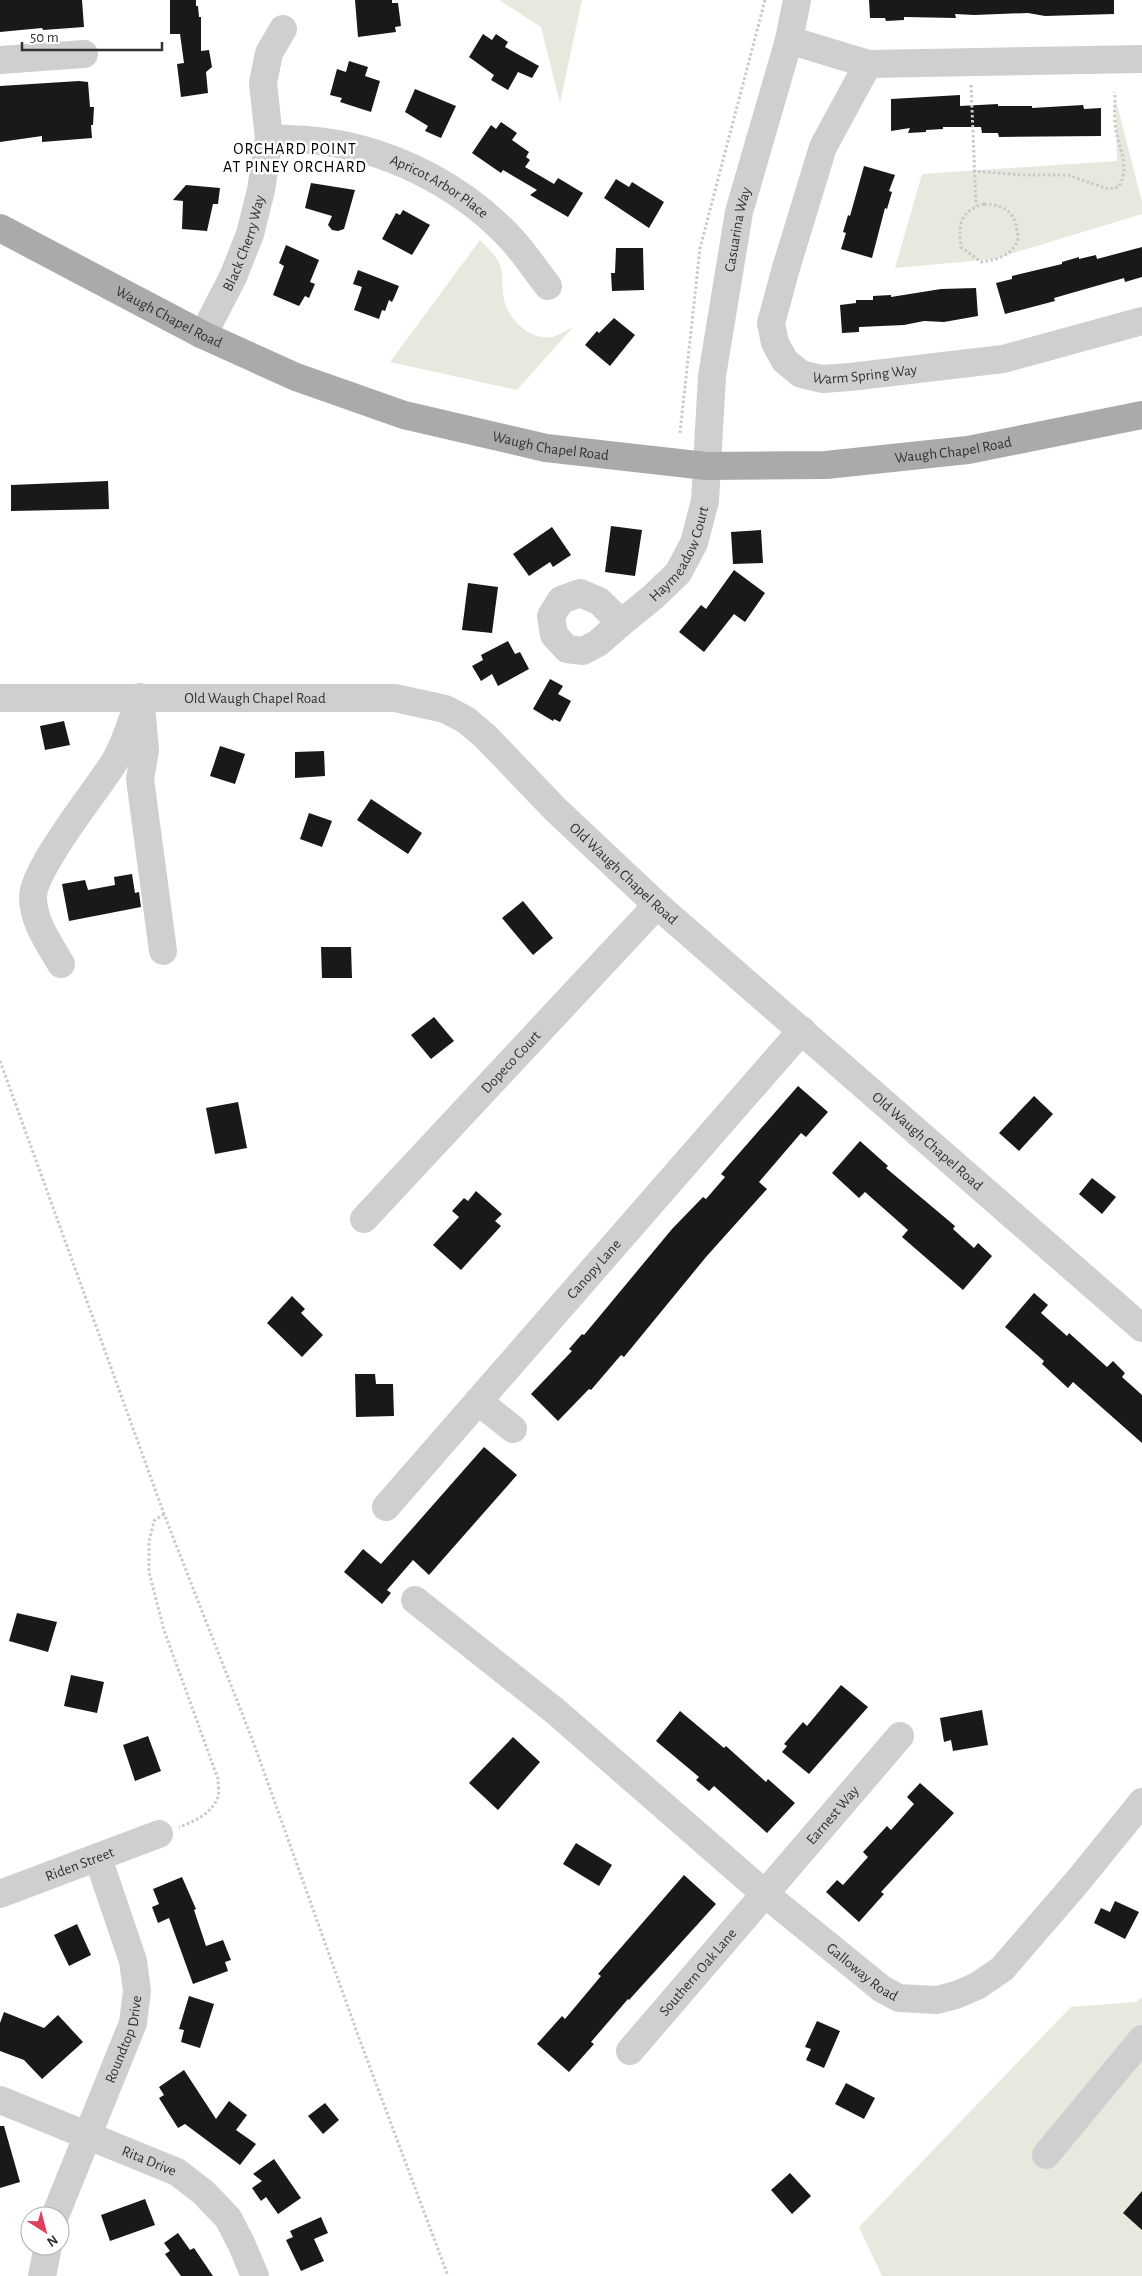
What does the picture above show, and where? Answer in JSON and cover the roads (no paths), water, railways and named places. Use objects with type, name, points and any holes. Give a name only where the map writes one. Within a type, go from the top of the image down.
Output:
[{"type":"main road","name":"Waugh Chapel Road","points":[[0,228],[202,335],[296,378],[404,415],[546,448],[706,466],[826,465],[968,450],[1142,415]]},
{"type":"street","name":"Casuarina Way","points":[[706,466],[712,376],[739,212],[789,40],[797,0]]},
{"type":"street","name":"Black Cherry Way","points":[[202,335],[233,277],[250,234],[261,190],[269,138],[263,83],[270,53],[283,29]]},
{"type":"street","points":[[789,40],[868,64],[1142,59]]},
{"type":"street","points":[[0,60],[84,54]]},
{"type":"street","name":"Warm Spring Way","points":[[868,64],[823,147],[771,323],[775,343],[785,361],[801,374],[822,379],[850,377],[1003,359],[1142,321]]},
{"type":"street","name":"Apricot Arbor Place","points":[[269,138],[327,142],[383,156],[427,175],[472,203],[515,243],[548,286]]},
{"type":"street","name":"Haymeadow Court","points":[[620,623],[654,597],[678,573],[694,543],[701,517],[706,466]]},
{"type":"street","points":[[140,697],[145,750],[140,779],[163,951]]},
{"type":"street","points":[[60,964],[39,926],[33,896],[43,868],[114,762],[127,734],[140,697]]},
{"type":"street","name":"Old Waugh Chapel Road","points":[[0,698],[395,698],[445,710],[466,720],[485,736],[555,809],[658,905],[1142,1328]]},
{"type":"street","name":"Dopeco Court","points":[[364,1219],[658,905]]},
{"type":"street","name":"Canopy Lane","points":[[386,1507],[802,1030]]},
{"type":"street","points":[[478,1401],[513,1429]]},
{"type":"street","name":"Galloway Road","points":[[414,1600],[466,1639],[602,1751],[765,1894],[882,1990],[899,1998],[937,2000],[956,1995],[977,1986],[1002,1969],[1077,1882],[1142,1802]]},
{"type":"street","name":"Earnest Way","points":[[765,1894],[900,1736]]},
{"type":"street","name":"Riden Street","points":[[0,1894],[159,1834]]},
{"type":"street","name":"Roundtop Drive","points":[[60,2206],[133,2023],[137,1991],[133,1961],[98,1858]]},
{"type":"street","name":"Southern Oak Lane","points":[[630,2050],[765,1894]]},
{"type":"street","points":[[1046,2155],[1142,2040]]},
{"type":"street","name":"Rita Drive","points":[[0,2100],[177,2172],[203,2192],[228,2218],[255,2276]]},
{"type":"street","points":[[42,2276],[46,2256]]},
{"type":"district","name":"ORCHARD POINT AT PINEY ORCHARD","points":[[295,158]]}]
